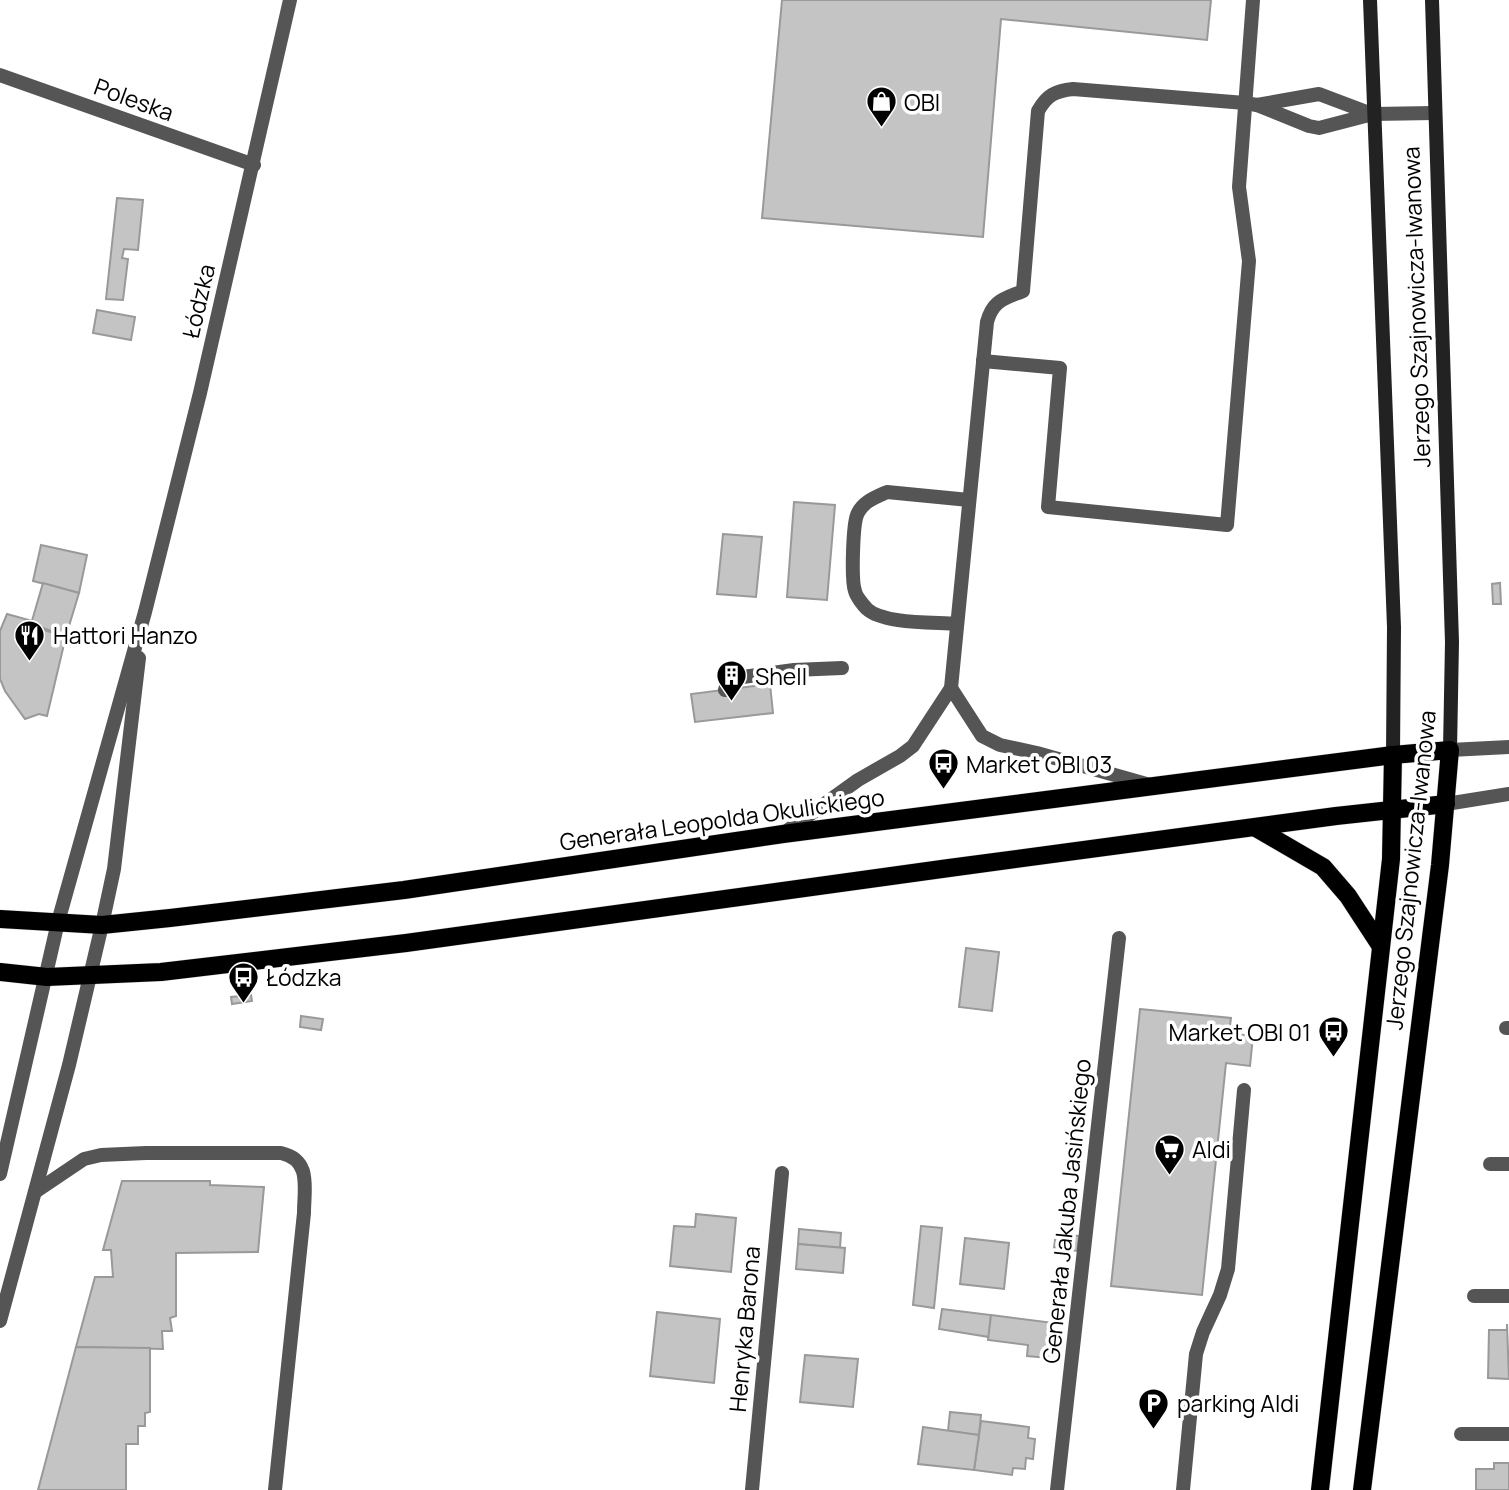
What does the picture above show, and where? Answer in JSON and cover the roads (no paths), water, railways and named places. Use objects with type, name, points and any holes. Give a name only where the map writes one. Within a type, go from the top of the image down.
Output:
[{"type":"main road","name":"Jerzego Szajnowicza-Iwanowa","points":[[1321,1490],[1391,859],[1393,810],[1394,626],[1370,0]]},
{"type":"main road","name":"Jerzego Szajnowicza-Iwanowa","points":[[1362,1490],[1446,804],[1450,750],[1452,642],[1432,0]]},
{"type":"main road","name":"Generała Leopolda Okulickiego","points":[[0,919],[102,925],[404,890],[783,834],[1151,785],[1450,750]]},
{"type":"main road","points":[[0,972],[47,977],[161,972],[406,943],[922,871],[1446,804]]},
{"type":"main road","points":[[1256,828],[1323,867],[1348,896],[1380,945]]},
{"type":"street","name":"Łódzka","points":[[0,1174],[58,922],[145,612],[200,393],[290,0]]},
{"type":"street","points":[[983,361],[1060,368],[1048,507],[1227,525],[1249,261],[1238,187],[1251,104],[1253,0]]},
{"type":"street","name":"Poleska","points":[[0,75],[254,165]]},
{"type":"street","points":[[783,834],[858,780],[900,757],[913,746],[951,688],[987,322],[991,308],[1023,291],[1038,111],[1046,98],[1058,91],[1073,89],[1251,104],[1319,94],[1373,114]]},
{"type":"street","points":[[1251,104],[1319,128],[1373,114],[1434,113]]},
{"type":"street","points":[[957,624],[880,616],[866,608],[855,592],[852,575],[857,515],[863,505],[887,492],[969,499]]},
{"type":"street","name":"Łódzka","points":[[0,1321],[92,975],[114,869],[145,612]]},
{"type":"street","points":[[724,690],[728,679],[794,670],[842,668]]},
{"type":"street","points":[[951,688],[982,736],[1000,745],[1151,785]]},
{"type":"street","points":[[1450,750],[1509,747]]},
{"type":"street","points":[[1446,804],[1509,794]]},
{"type":"street","name":"Generała Jakuba Jasińskiego","points":[[1057,1490],[1119,938]]},
{"type":"street","points":[[1183,1490],[1196,1354],[1220,1295],[1227,1269],[1244,1090]]},
{"type":"street","points":[[35,1192],[84,1159],[101,1155],[281,1153],[291,1156],[301,1164],[304,1176],[303,1213],[275,1490]]},
{"type":"street","points":[[1490,1164],[1509,1164]]},
{"type":"street","name":"Henryka Barona","points":[[752,1490],[782,1173]]},
{"type":"street","points":[[1474,1296],[1509,1296]]},
{"type":"street","points":[[1461,1434],[1509,1434]]},
{"type":"place","name":"OBI","points":[[881,129]]},
{"type":"place","name":"Hattori Hanzo","points":[[30,662]]},
{"type":"place","name":"Shell","points":[[732,703]]},
{"type":"place","name":"Market OBI 03","points":[[943,791]]},
{"type":"place","name":"Łódzka","points":[[243,1004]]},
{"type":"place","name":"Market OBI 01","points":[[1334,1059]]},
{"type":"place","name":"Aldi","points":[[1169,1176]]},
{"type":"place","name":"parking Aldi","points":[[1154,1430]]}]
